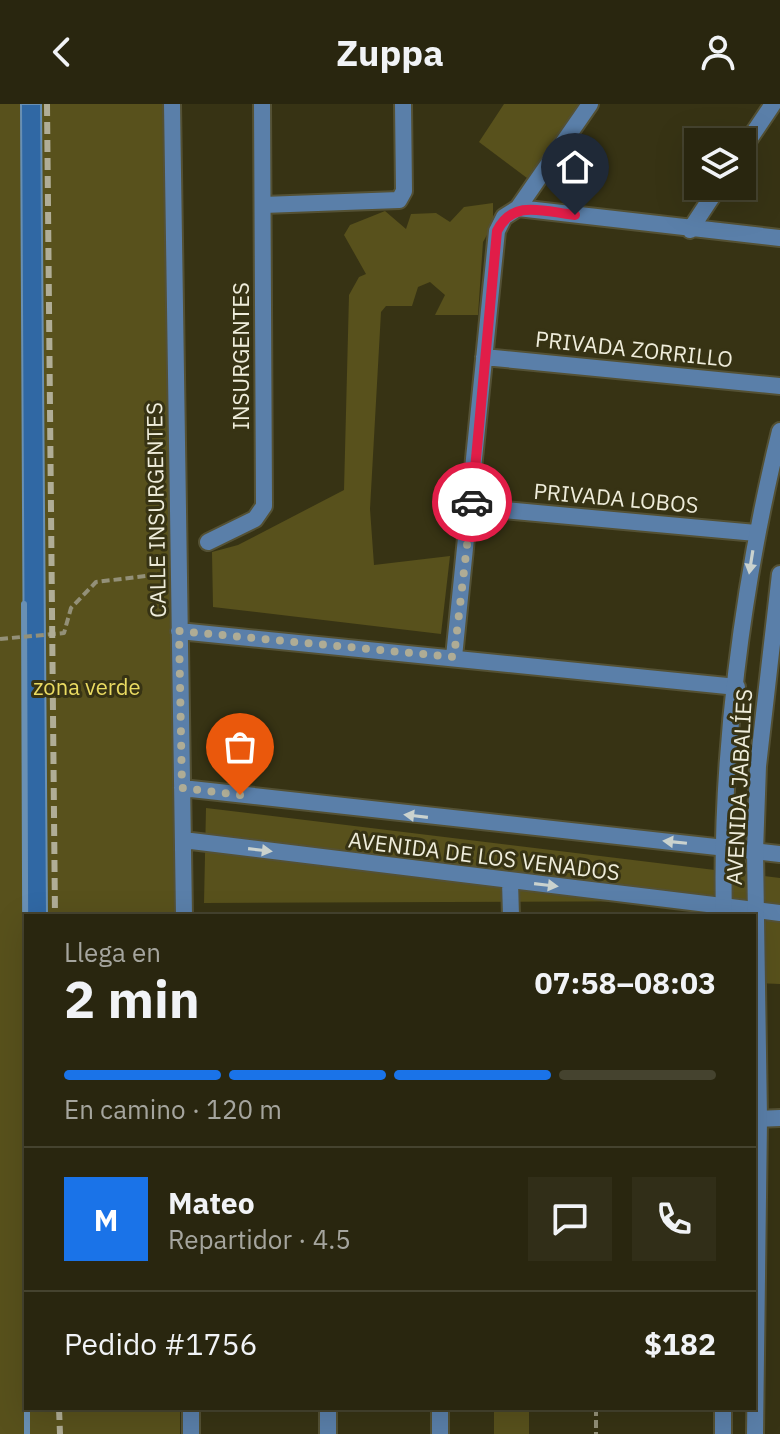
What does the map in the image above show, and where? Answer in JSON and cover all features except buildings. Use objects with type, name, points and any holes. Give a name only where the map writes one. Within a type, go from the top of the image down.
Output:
[{"type":"street","name":"CALLE INSURGENTES","points":[[172,104],[184,914]]},
{"type":"street","name":"INSURGENTES","points":[[208,542],[255,519],[264,506],[262,104]]},
{"type":"street","points":[[454,657],[497,231],[504,217],[518,208],[590,104]]},
{"type":"street","points":[[756,129],[773,104]]},
{"type":"street","points":[[263,205],[399,200],[404,191],[404,106]]},
{"type":"street","points":[[690,230],[710,200]]},
{"type":"street","points":[[518,208],[780,238]]},
{"type":"street","name":"PRIVADA ZORRILLO","points":[[484,357],[780,386]]},
{"type":"street","name":"AVENIDA JABALÍES","points":[[724,912],[722,846],[737,687],[756,533],[780,431]]},
{"type":"street","name":"PRIVADA LOBOS","points":[[471,507],[756,533]]},
{"type":"street","name":"AVENIDA JABALÍES","points":[[754,914],[758,766],[780,574]]},
{"type":"street","points":[[179,631],[737,687]]},
{"type":"street","name":"AVENIDA DE LOS VENADOS","points":[[182,788],[780,854]]},
{"type":"street","name":"AVENIDA DE LOS VENADOS","points":[[183,840],[510,881],[724,912],[754,910],[780,913]]},
{"type":"street","points":[[510,881],[511,914]]},
{"type":"street","name":"AVENIDA JABALÍES","points":[[756,1060],[759,1119],[756,1355]]},
{"type":"street","points":[[759,1119],[780,1118]]},
{"type":"street","points":[[191,1410],[191,1434]]},
{"type":"street","points":[[328,1410],[328,1434]]},
{"type":"street","points":[[440,1410],[440,1434]]},
{"type":"street","points":[[723,1410],[723,1434]]},
{"type":"street","name":"AVENIDA JABALÍES","points":[[755,1410],[755,1434]]},
{"type":"path","points":[[0,639],[64,633],[71,608],[96,582],[179,573]]},
{"type":"path","points":[[596,1410],[596,1434]]},
{"type":"green space","name":"zona verde","points":[[0,104],[167,104],[176,914],[24,914],[24,1410],[180,1410],[180,1434],[0,1434]]},
{"type":"green space","points":[[504,104],[582,104],[550,155],[527,178],[479,142]]},
{"type":"green space","points":[[493,203],[493,224],[483,242],[478,315],[435,315],[445,295],[430,282],[418,287],[412,306],[386,306],[381,312],[370,509],[374,565],[450,556],[441,634],[213,607],[212,552],[238,545],[344,490],[349,295],[359,277],[366,274],[344,235],[350,225],[385,211],[406,229],[411,214],[436,213],[450,222],[464,207]]},
{"type":"green space","points":[[206,808],[780,878],[780,984],[756,983],[756,914],[721,914],[720,901],[204,903]]},
{"type":"green space","points":[[494,1410],[529,1410],[529,1434],[494,1434]]},
{"type":"water","points":[[21,104],[41,104],[47,914],[25,914]]},
{"type":"waterway","points":[[24,604],[25,914]]},
{"type":"waterway","points":[[27,1410],[27,1434]]},
{"type":"railway","points":[[47,104],[55,914]]},
{"type":"railway","points":[[59,1410],[60,1434]]},
{"type":"way so far","points":[[240,795],[182,788],[179,631],[454,657],[472,502]]},
{"type":"route","points":[[472,502],[497,231],[504,217],[518,208],[575,215]]}]
